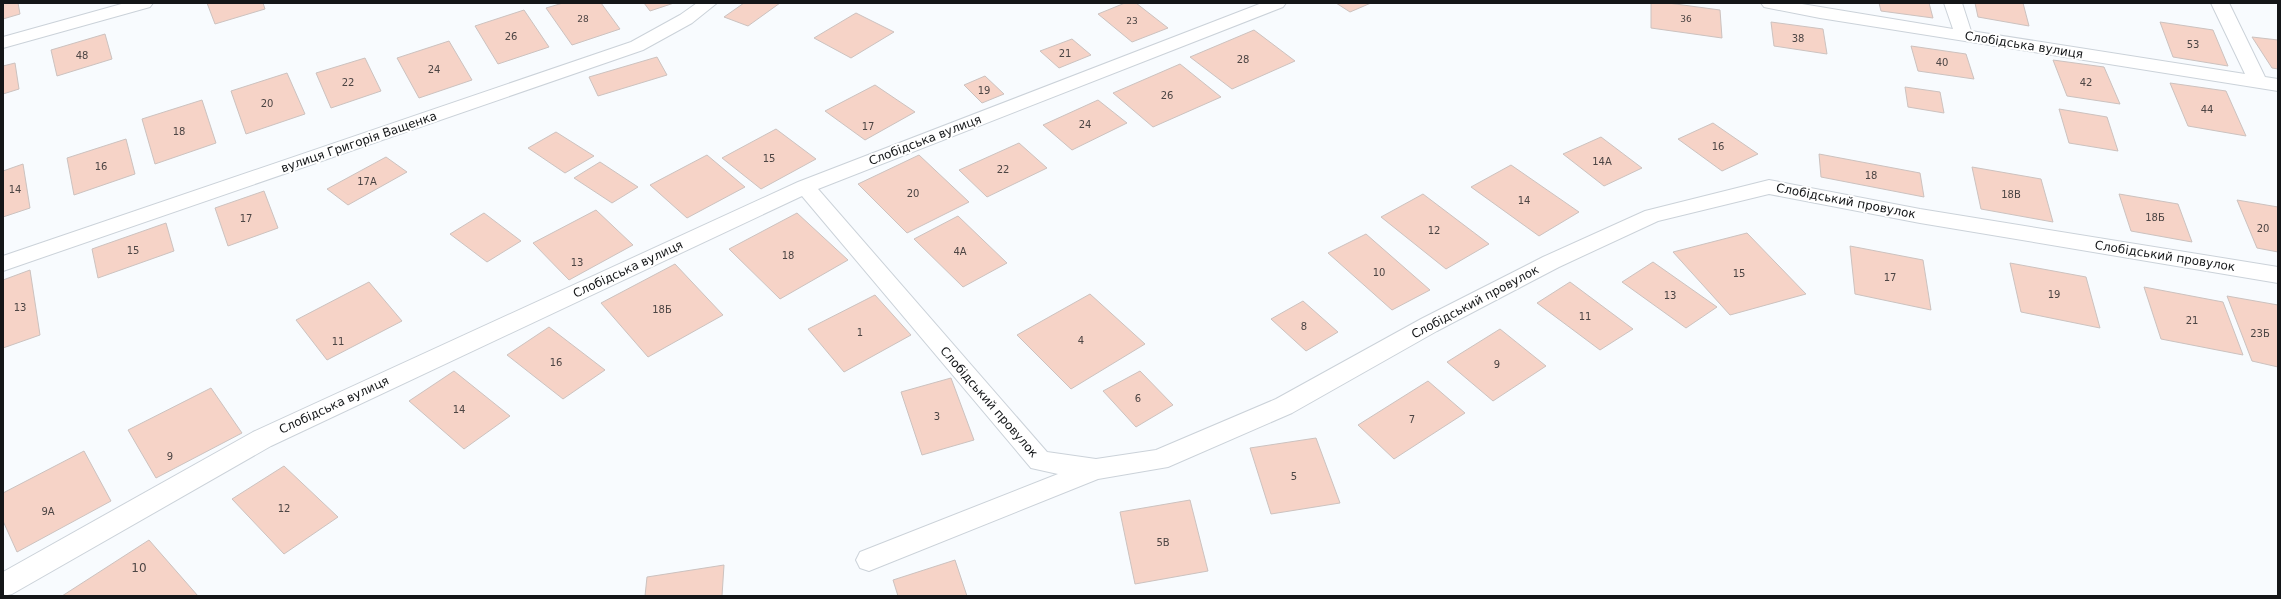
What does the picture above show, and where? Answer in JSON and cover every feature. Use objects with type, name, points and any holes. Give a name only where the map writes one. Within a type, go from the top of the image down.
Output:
[{"type":"street","points":[[3,43],[144,3]]},
{"type":"street","name":"вулиця Григорія Ващенка","points":[[3,264],[637,46],[686,19],[708,3]]},
{"type":"street","name":"Слобідська вулиця","points":[[3,586],[262,439],[805,187],[1277,3]]},
{"type":"street","name":"Слобідська вулиця","points":[[1770,3],[1820,13],[2278,85]]},
{"type":"street","points":[[1953,3],[1964,36]]},
{"type":"street","points":[[2220,3],[2258,82]]},
{"type":"street","name":"Слобідський провулок","points":[[805,187],[1040,461],[1096,469],[1159,460],[1284,406],[1429,325],[1544,265],[1652,216],[1769,186],[1920,216],[2278,275]]},
{"type":"street","points":[[869,560],[1096,469]]},
{"type":"building","points":[[3,3],[18,3],[20,14],[3,19]]},
{"type":"building","points":[[207,3],[263,3],[265,9],[215,24]]},
{"type":"building","points":[[563,3],[601,3],[620,29],[572,45],[546,8]]},
{"type":"building","points":[[644,3],[674,3],[650,11]]},
{"type":"building","points":[[744,3],[780,3],[748,26],[724,17]]},
{"type":"building","points":[[1125,3],[1136,3],[1168,28],[1132,42],[1098,14]]},
{"type":"building","points":[[1336,3],[1371,3],[1350,12]]},
{"type":"building","points":[[1651,3],[1668,3],[1720,10],[1722,38],[1651,28]]},
{"type":"building","points":[[1879,3],[1929,3],[1933,18],[1881,11]]},
{"type":"building","points":[[1975,3],[2023,3],[2029,26],[1978,17]]},
{"type":"building","points":[[524,10],[549,47],[498,64],[475,26]]},
{"type":"building","points":[[856,13],[894,32],[851,58],[814,38]]},
{"type":"building","points":[[1771,22],[1823,29],[1827,54],[1774,46]]},
{"type":"building","points":[[2160,22],[2213,30],[2228,66],[2173,57]]},
{"type":"building","points":[[1254,30],[1295,61],[1232,89],[1190,57]]},
{"type":"building","points":[[105,34],[112,59],[57,76],[51,50]]},
{"type":"building","points":[[2252,37],[2278,40],[2278,69],[2272,68]]},
{"type":"building","points":[[1072,39],[1091,55],[1059,68],[1040,51]]},
{"type":"building","points":[[449,41],[472,80],[419,98],[397,58]]},
{"type":"building","points":[[1911,46],[1966,54],[1974,79],[1918,71]]},
{"type":"building","points":[[657,57],[667,75],[598,96],[589,77]]},
{"type":"building","points":[[365,58],[381,91],[331,108],[316,73]]},
{"type":"building","points":[[2053,60],[2104,67],[2120,104],[2067,96]]},
{"type":"building","points":[[15,63],[19,89],[3,94],[3,66]]},
{"type":"building","points":[[1180,64],[1221,97],[1153,127],[1113,93]]},
{"type":"building","points":[[287,73],[305,114],[246,134],[231,91]]},
{"type":"building","points":[[985,76],[1004,94],[982,103],[964,85]]},
{"type":"building","points":[[2170,83],[2226,91],[2246,136],[2188,126]]},
{"type":"building","points":[[875,85],[915,112],[865,140],[825,111]]},
{"type":"building","points":[[1905,87],[1940,92],[1944,113],[1908,107]]},
{"type":"building","points":[[202,100],[216,143],[155,164],[142,119]]},
{"type":"building","points":[[1098,100],[1127,123],[1072,150],[1043,125]]},
{"type":"building","points":[[2059,109],[2107,117],[2118,151],[2069,143]]},
{"type":"building","points":[[1713,123],[1758,154],[1722,171],[1678,139]]},
{"type":"building","points":[[776,129],[816,159],[761,189],[722,158]]},
{"type":"building","points":[[556,132],[594,156],[565,173],[528,148]]},
{"type":"building","points":[[1601,137],[1642,168],[1604,186],[1563,154]]},
{"type":"building","points":[[126,139],[135,174],[74,195],[67,158]]},
{"type":"building","points":[[1019,143],[1047,168],[987,197],[959,170]]},
{"type":"building","points":[[1819,154],[1920,173],[1924,197],[1821,177]]},
{"type":"building","points":[[707,155],[745,187],[687,218],[650,185]]},
{"type":"building","points":[[919,155],[969,202],[907,233],[858,184]]},
{"type":"building","points":[[386,157],[407,172],[348,205],[327,189]]},
{"type":"building","points":[[600,162],[638,187],[612,203],[574,178]]},
{"type":"building","points":[[23,164],[30,208],[3,217],[3,171]]},
{"type":"building","points":[[1511,165],[1579,212],[1539,236],[1471,187]]},
{"type":"building","points":[[1972,167],[2041,179],[2053,222],[1981,209]]},
{"type":"building","points":[[264,191],[278,228],[228,246],[215,208]]},
{"type":"building","points":[[1423,194],[1489,244],[1446,269],[1381,217]]},
{"type":"building","points":[[2119,194],[2178,204],[2192,242],[2131,231]]},
{"type":"building","points":[[2237,200],[2278,207],[2278,252],[2257,248]]},
{"type":"building","points":[[596,210],[633,245],[569,280],[533,243]]},
{"type":"building","points":[[484,213],[521,241],[487,262],[450,234]]},
{"type":"building","points":[[797,213],[848,260],[780,299],[729,249]]},
{"type":"building","points":[[958,216],[1007,263],[963,287],[914,239]]},
{"type":"building","points":[[166,223],[174,251],[98,278],[92,249]]},
{"type":"building","points":[[1747,233],[1806,294],[1730,315],[1673,252]]},
{"type":"building","points":[[1366,234],[1430,290],[1392,310],[1328,253]]},
{"type":"building","points":[[1850,246],[1923,260],[1931,310],[1855,294]]},
{"type":"building","points":[[1653,262],[1717,307],[1686,328],[1622,282]]},
{"type":"building","points":[[2010,263],[2086,277],[2100,328],[2021,312]]},
{"type":"building","points":[[675,264],[723,315],[648,357],[601,303]]},
{"type":"building","points":[[30,270],[40,335],[3,348],[3,280]]},
{"type":"building","points":[[369,282],[402,321],[327,360],[296,320]]},
{"type":"building","points":[[1570,282],[1633,329],[1600,350],[1537,303]]},
{"type":"building","points":[[2144,287],[2223,302],[2243,355],[2161,339]]},
{"type":"building","points":[[1090,294],[1145,344],[1071,389],[1017,335]]},
{"type":"building","points":[[875,295],[911,335],[844,372],[808,329]]},
{"type":"building","points":[[2227,296],[2278,305],[2278,367],[2252,361]]},
{"type":"building","points":[[1303,301],[1338,332],[1306,351],[1271,319]]},
{"type":"building","points":[[549,327],[605,370],[563,399],[507,355]]},
{"type":"building","points":[[1500,329],[1546,366],[1493,401],[1447,362]]},
{"type":"building","points":[[454,371],[510,416],[464,449],[409,401]]},
{"type":"building","points":[[1140,371],[1173,405],[1136,427],[1103,391]]},
{"type":"building","points":[[951,378],[974,440],[922,455],[901,392]]},
{"type":"building","points":[[1428,381],[1465,413],[1394,459],[1358,425]]},
{"type":"building","points":[[211,388],[242,433],[156,478],[128,430]]},
{"type":"building","points":[[1316,438],[1340,503],[1271,514],[1250,448]]},
{"type":"building","points":[[84,451],[111,501],[17,552],[3,521],[3,493]]},
{"type":"building","points":[[284,466],[338,517],[284,554],[232,499]]},
{"type":"building","points":[[1190,500],[1208,571],[1135,584],[1120,512]]},
{"type":"building","points":[[149,540],[198,596],[62,596]]},
{"type":"building","points":[[955,560],[967,596],[898,596],[893,580]]},
{"type":"building","points":[[724,565],[722,596],[645,596],[647,577]]}]
